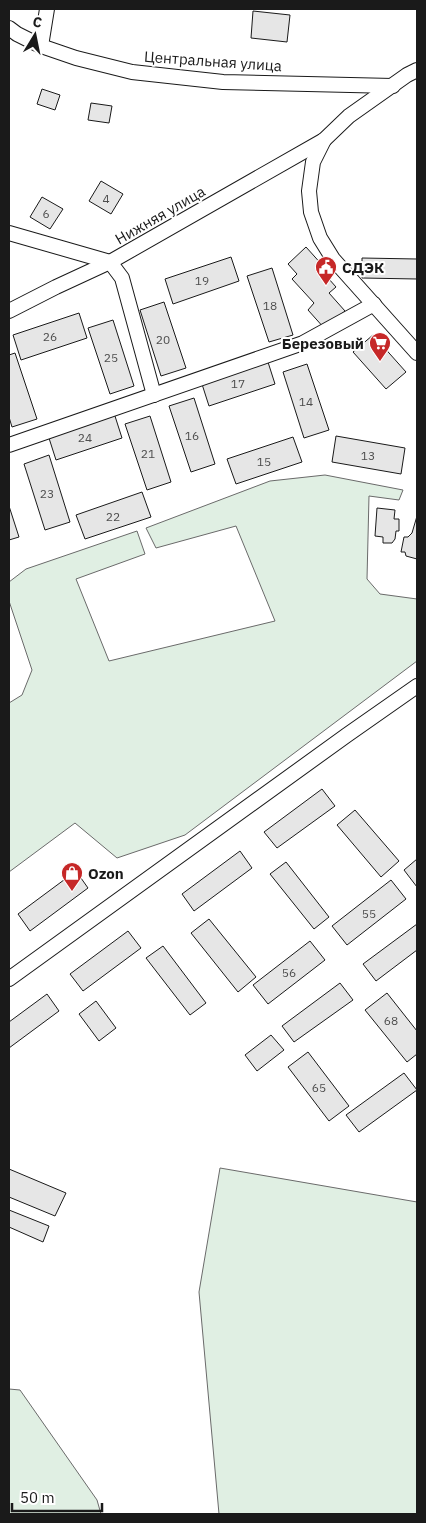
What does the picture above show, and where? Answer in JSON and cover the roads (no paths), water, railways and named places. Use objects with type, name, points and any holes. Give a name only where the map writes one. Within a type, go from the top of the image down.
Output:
[{"type":"street","points":[[41,46],[47,9]]},
{"type":"street","name":"Центральная улица","points":[[9,28],[41,46],[76,58],[132,72],[223,82],[393,86]]},
{"type":"street","points":[[417,70],[350,116],[324,140],[314,162],[309,191],[311,212],[320,238],[333,259],[417,352]]},
{"type":"street","name":"Нижняя улица","points":[[9,312],[56,287],[110,262],[324,140]]},
{"type":"street","points":[[9,233],[110,262],[122,278],[154,395]]},
{"type":"street","points":[[9,445],[303,343],[374,304]]},
{"type":"street","points":[[9,979],[417,686]]},
{"type":"place","name":"СДЭК","points":[[326,286]]},
{"type":"place","name":"Березовый","points":[[380,362]]},
{"type":"place","name":"Ozon","points":[[72,892]]}]
